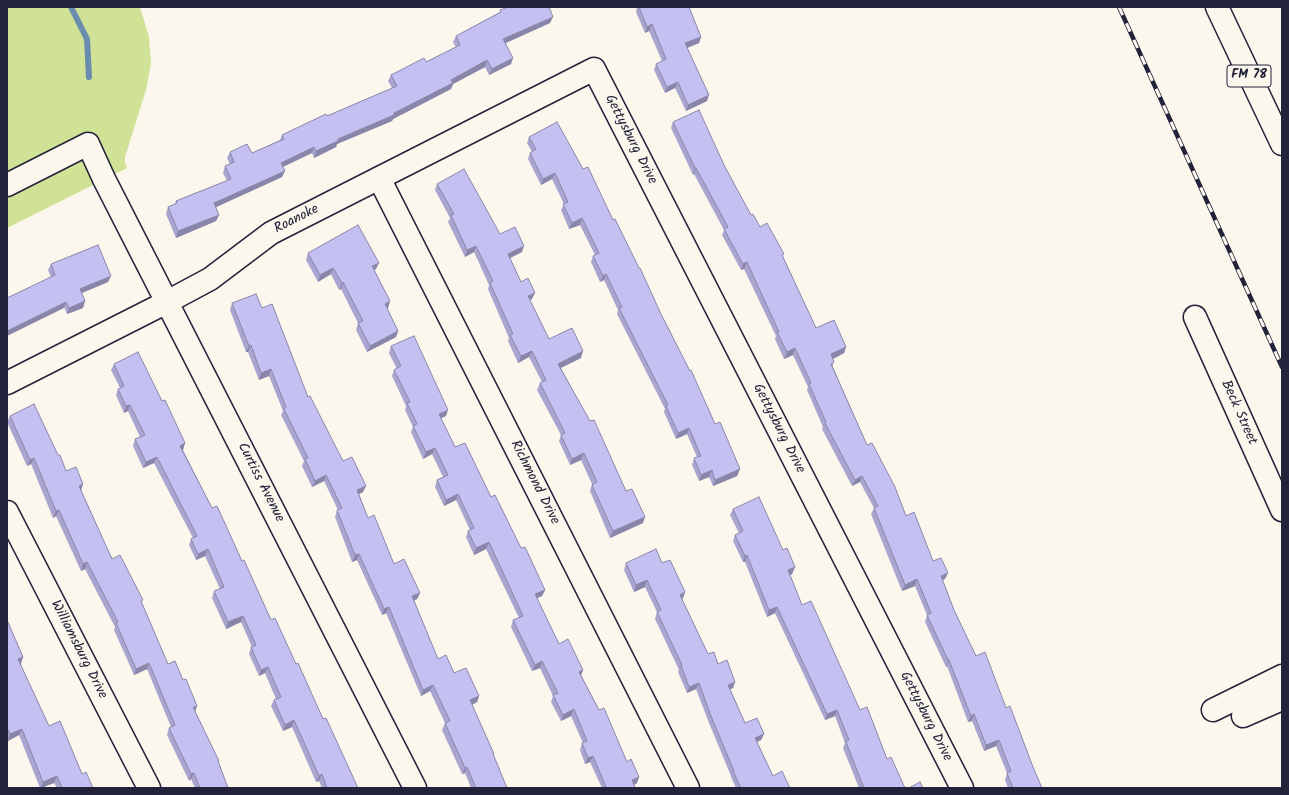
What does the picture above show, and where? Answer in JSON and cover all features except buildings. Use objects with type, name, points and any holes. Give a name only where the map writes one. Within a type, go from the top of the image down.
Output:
[{"type":"street","name":"FM 78","points":[[1221,8],[1282,144]]},
{"type":"street","name":"Roanoke","points":[[7,383],[210,279],[271,233],[594,69]]},
{"type":"street","name":"Gettysburg Drive","points":[[594,69],[962,788]]},
{"type":"street","name":"Curtiss Avenue","points":[[7,185],[88,144],[104,179],[415,788]]},
{"type":"street","name":"Richmond Drive","points":[[379,178],[688,788]]},
{"type":"street","name":"Beck Street","points":[[1195,316],[1282,510]]},
{"type":"street","name":"Williamsburg Drive","points":[[7,512],[149,788]]},
{"type":"street","points":[[1213,710],[1282,676]]},
{"type":"street","points":[[1243,716],[1282,699]]},
{"type":"green space","points":[[7,7],[140,7],[149,37],[151,63],[146,90],[125,157],[127,168],[7,228]]},
{"type":"waterway","points":[[71,7],[87,39],[89,77]]},
{"type":"railway","points":[[1119,7],[1282,367]]}]
